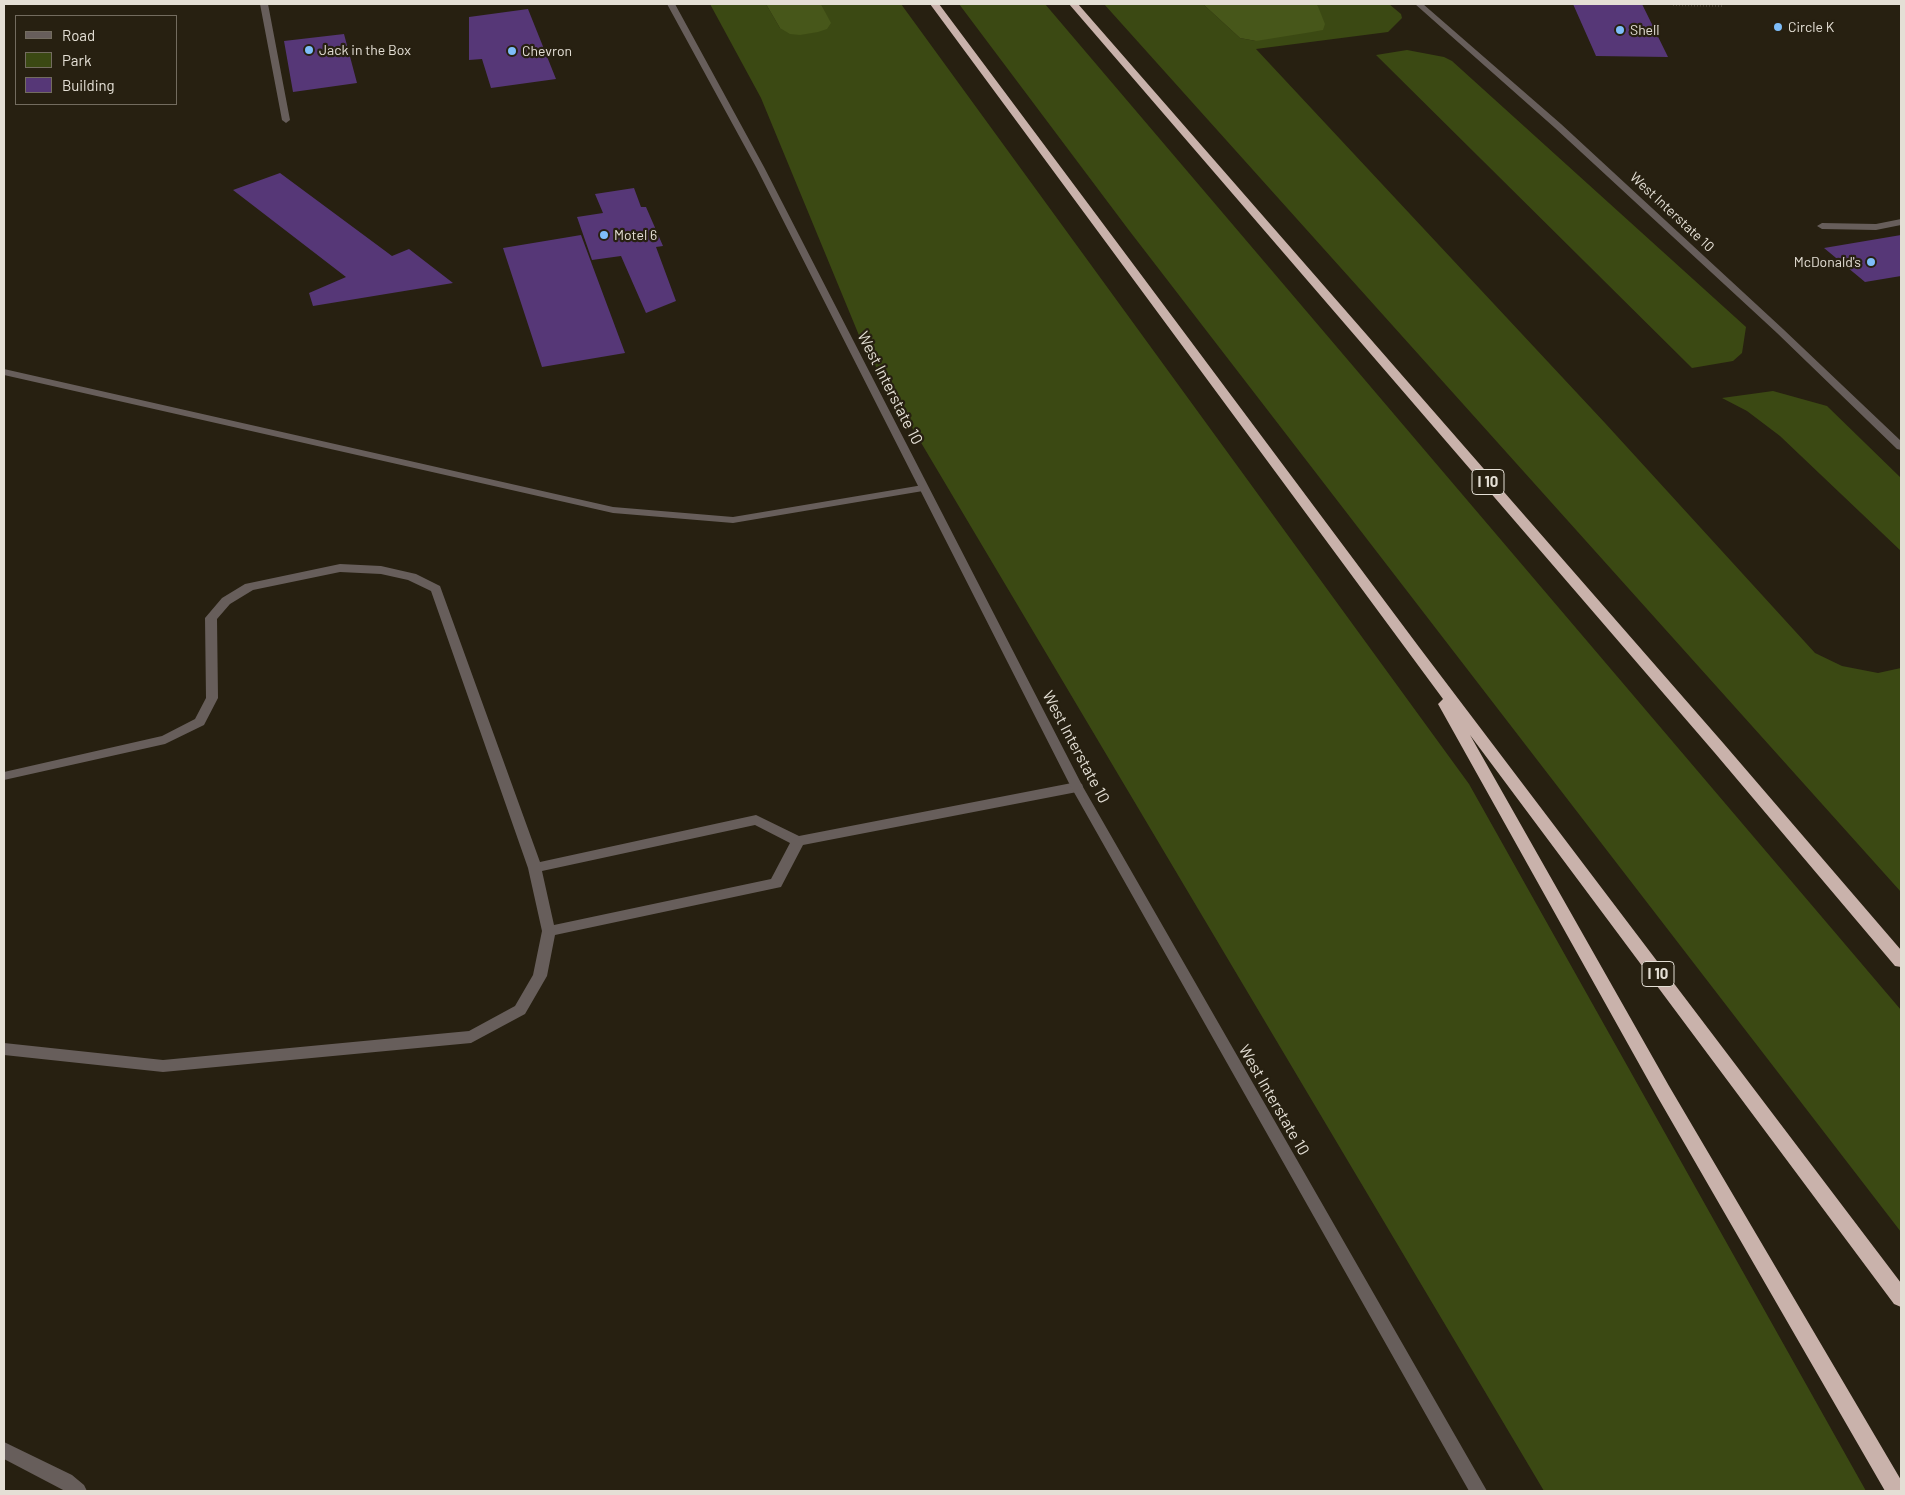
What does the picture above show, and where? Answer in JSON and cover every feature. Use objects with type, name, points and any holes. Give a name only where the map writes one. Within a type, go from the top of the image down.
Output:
[{"type":"highway","name":"I 10","points":[[934,4],[1414,650],[1901,1298]]},
{"type":"highway","name":"I 10","points":[[1073,4],[1719,748],[1901,961]]},
{"type":"highway","points":[[1414,650],[1663,1091],[1896,1491]]},
{"type":"street","points":[[264,4],[286,120]]},
{"type":"street","name":"West Interstate 10","points":[[671,4],[760,167],[1078,787],[1478,1491]]},
{"type":"street","name":"West Interstate 10","points":[[1419,4],[1558,126],[1780,331],[1901,447]]},
{"type":"street","points":[[1822,226],[1876,227],[1901,222]]},
{"type":"street","points":[[4,372],[613,510],[733,520],[923,488]]},
{"type":"street","points":[[4,776],[165,740],[200,722],[212,698],[211,618],[226,601],[249,587],[340,568],[381,570],[412,577],[436,589],[535,868],[549,931],[540,976],[520,1010],[472,1037],[163,1066],[4,1049]]},
{"type":"street","points":[[535,868],[756,820],[798,841],[1078,787]]},
{"type":"street","points":[[549,931],[776,883],[798,841]]},
{"type":"street","points":[[4,1450],[66,1482],[78,1491]]},
{"type":"path","points":[[1672,5],[1724,6]]},
{"type":"green space","points":[[710,4],[766,4],[780,28],[830,23],[821,4],[901,4],[1469,784],[1866,1491],[1544,1491],[863,345],[761,98]]},
{"type":"green space","points":[[766,4],[821,4],[831,23],[827,29],[818,32],[800,35],[790,34],[780,28]]},
{"type":"green space","points":[[959,4],[1045,4],[1901,1010],[1901,1232],[1128,229]]},
{"type":"green space","points":[[1104,4],[1203,4],[1240,38],[1256,41],[1317,4],[1389,4],[1401,14],[1402,18],[1388,32],[1256,49],[1605,423],[1815,653],[1842,666],[1878,673],[1901,668],[1901,892]]},
{"type":"green space","points":[[1203,4],[1317,4],[1325,24],[1323,30],[1256,41],[1240,38]]},
{"type":"green space","points":[[1407,50],[1444,57],[1452,61],[1746,327],[1742,353],[1733,361],[1692,368],[1376,55]]},
{"type":"green space","points":[[1773,391],[1827,406],[1901,478],[1901,551],[1780,436],[1747,411],[1722,398]]},
{"type":"building","name":"Shell","points":[[1573,4],[1642,4],[1668,57],[1596,56]]},
{"type":"building","name":"Chevron","points":[[528,9],[556,79],[491,88],[482,59],[469,60],[469,17]]},
{"type":"building","points":[[344,34],[357,83],[293,92],[284,41]]},
{"type":"building","points":[[280,173],[392,256],[409,249],[453,283],[313,306],[309,293],[346,277],[233,190]]},
{"type":"building","points":[[634,188],[641,207],[646,207],[663,246],[656,247],[676,301],[646,313],[621,256],[592,260],[577,217],[603,213],[595,194]]},
{"type":"building","points":[[581,235],[625,353],[542,367],[503,248]]},
{"type":"building","name":"McDonald's","points":[[1901,235],[1901,276],[1865,282],[1824,248]]},
{"type":"place","name":"Circle K","points":[[1778,27]]},
{"type":"place","name":"Shell","points":[[1620,30]]},
{"type":"place","name":"Jack in the Box","points":[[309,50]]},
{"type":"place","name":"Chevron","points":[[512,51]]},
{"type":"place","name":"Motel 6","points":[[604,235]]},
{"type":"place","name":"McDonald's","points":[[1871,262]]}]
